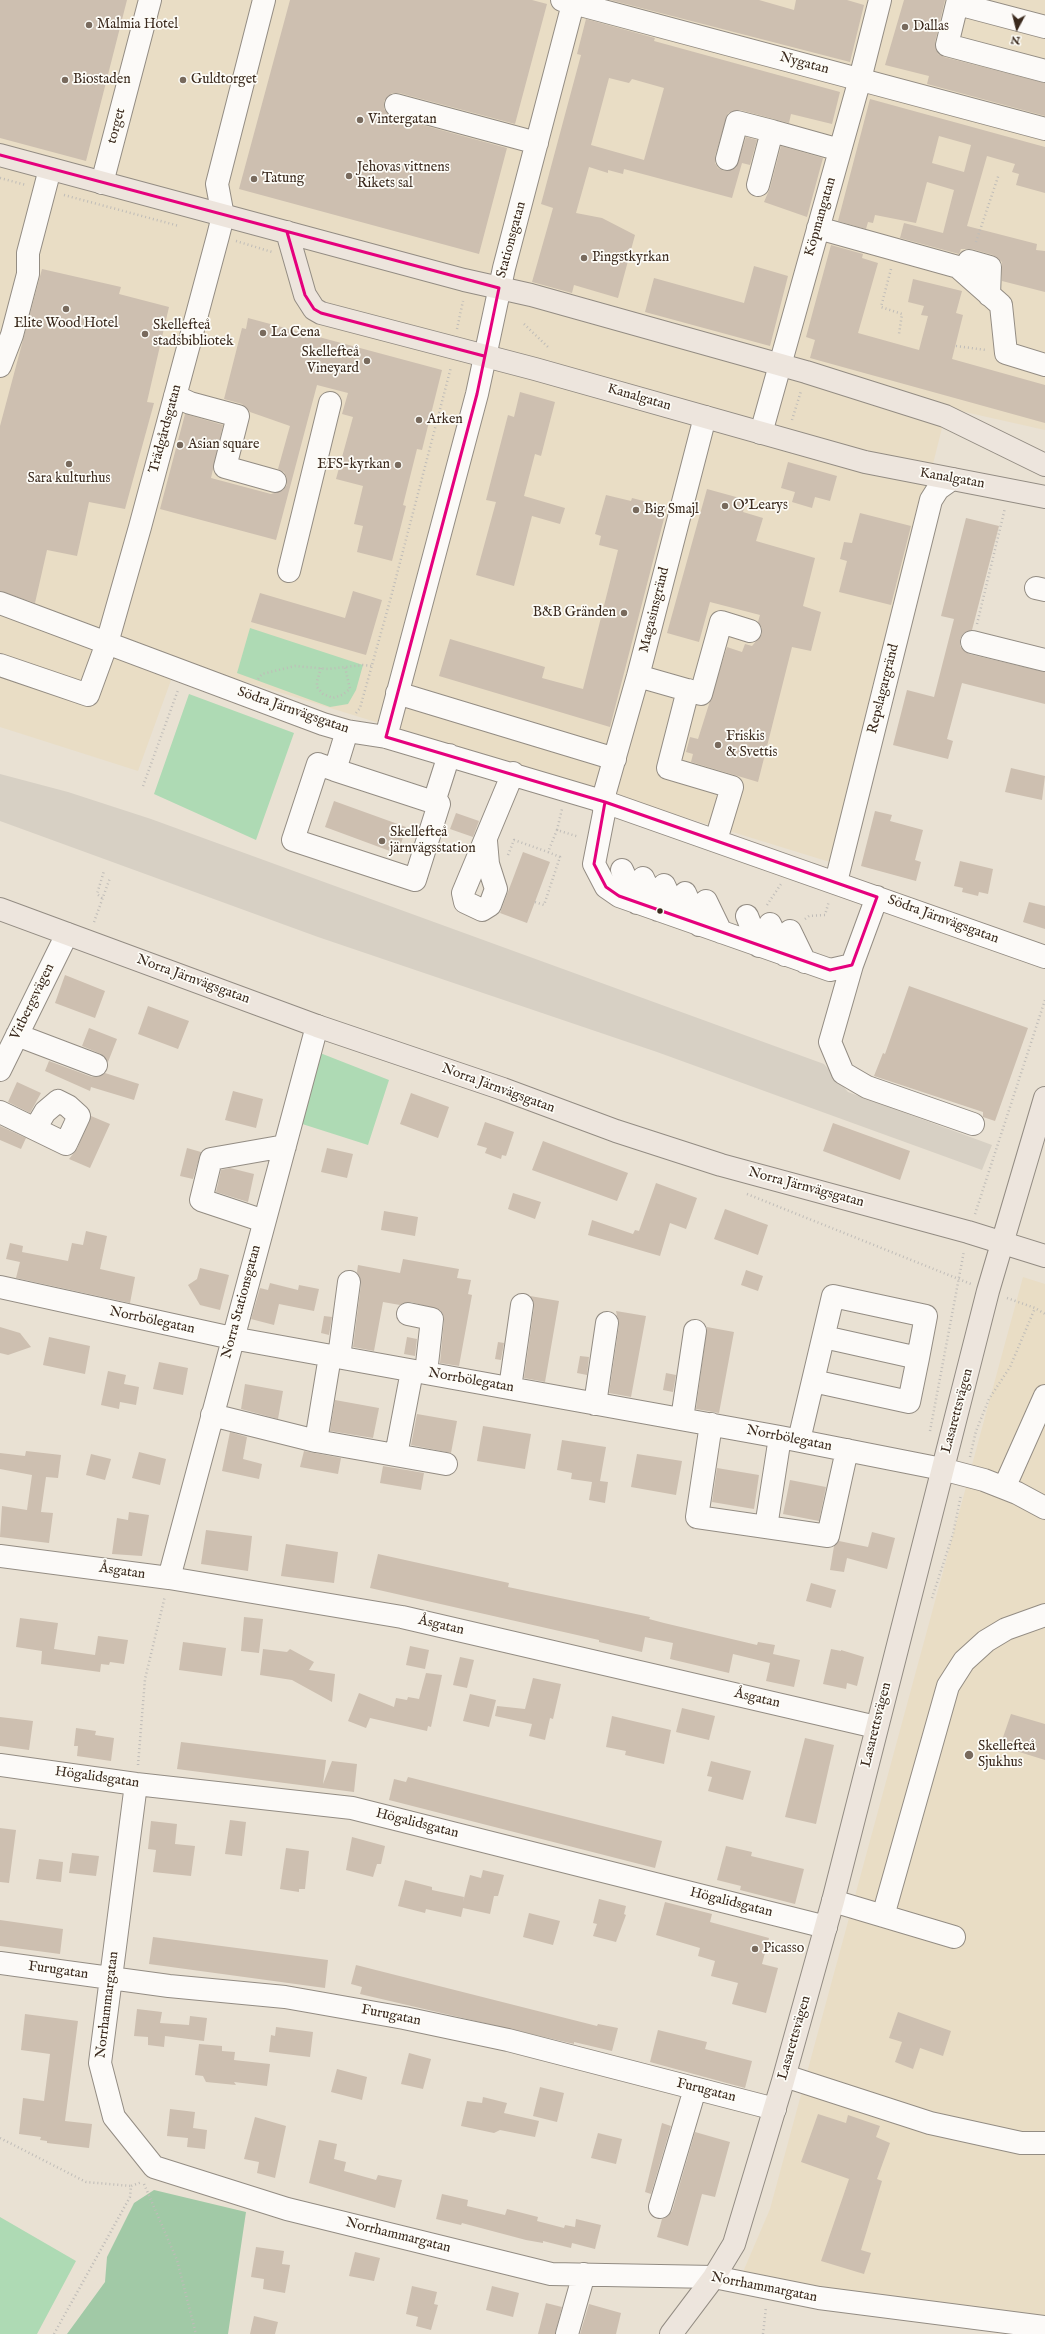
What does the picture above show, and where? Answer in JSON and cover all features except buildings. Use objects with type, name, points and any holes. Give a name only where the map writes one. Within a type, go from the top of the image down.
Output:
[{"type":"main road","points":[[0,155],[102,183],[220,226],[287,232],[806,372],[945,416],[1045,465]]},
{"type":"main road","name":"Kanalgatan","points":[[287,232],[305,295],[314,309],[321,313],[452,347],[900,470],[1045,497]]},
{"type":"main road","name":"Norra Järnvägsgatan","points":[[0,910],[317,1026],[503,1089],[616,1131],[721,1166],[968,1232],[1045,1256]]},
{"type":"main road","name":"Lasarettsvägen","points":[[671,2334],[714,2277],[734,2244],[785,2076],[833,1901],[988,1291],[1004,1244],[1045,1098]]},
{"type":"street","name":"torget","points":[[102,183],[150,0]]},
{"type":"street","points":[[220,226],[217,184],[264,0]]},
{"type":"street","name":"Köpmangatan","points":[[761,433],[860,79],[880,0]]},
{"type":"street","name":"Nygatan","points":[[570,1],[1045,129]]},
{"type":"street","name":"Stationsgatan","points":[[386,737],[477,394],[499,288],[537,144],[570,1]]},
{"type":"street","points":[[1045,26],[958,2],[947,45],[1045,71]]},
{"type":"street","points":[[396,105],[537,144]]},
{"type":"street","points":[[727,159],[737,122],[840,150]]},
{"type":"street","points":[[758,185],[772,131]]},
{"type":"street","points":[[0,366],[12,335],[28,274],[28,253],[50,169]]},
{"type":"street","name":"Trädgårdsgatan","points":[[0,665],[88,695],[107,642],[220,226]]},
{"type":"street","points":[[818,228],[958,267],[1001,306],[1006,354],[1045,365]]},
{"type":"street","points":[[969,261],[990,267],[989,295]]},
{"type":"street","points":[[175,396],[190,403],[238,416],[224,467],[275,481]]},
{"type":"street","points":[[290,572],[330,403]]},
{"type":"street","name":"Magasinsgränd","points":[[628,899],[606,887],[594,864],[607,859],[605,792],[638,676],[705,417]]},
{"type":"street","points":[[900,470],[923,484],[932,496],[938,489],[952,479]]},
{"type":"street","name":"Repslagargränd","points":[[836,882],[932,496]]},
{"type":"street","name":"Södra Järnvägsgatan","points":[[0,603],[107,642],[185,673],[347,731],[386,737],[513,773],[605,802],[877,896],[1045,957]]},
{"type":"street","points":[[638,676],[701,694],[721,622],[750,630]]},
{"type":"street","points":[[972,642],[1045,660]]},
{"type":"street","points":[[688,690],[668,768],[732,786],[716,840]]},
{"type":"street","points":[[397,693],[615,759]]},
{"type":"street","points":[[335,770],[347,731]]},
{"type":"street","points":[[434,802],[450,756]]},
{"type":"street","points":[[318,764],[335,770],[439,804],[415,880],[294,840],[318,764]]},
{"type":"street","points":[[486,841],[513,773]]},
{"type":"street","points":[[607,859],[628,899],[830,970],[852,965]]},
{"type":"street","points":[[643,878],[658,910]]},
{"type":"street","points":[[664,885],[679,917]]},
{"type":"street","points":[[685,893],[699,925]]},
{"type":"street","points":[[877,896],[852,965],[830,1042],[843,1074],[867,1087],[973,1124]]},
{"type":"street","points":[[716,904],[740,939]]},
{"type":"street","points":[[740,939],[767,921],[795,958]]},
{"type":"street","name":"Vitbergsvägen","points":[[0,1070],[67,934]]},
{"type":"street","name":"Norra Stationsgatan","points":[[169,1578],[232,1338],[317,1026]]},
{"type":"street","points":[[17,1035],[96,1065]]},
{"type":"street","points":[[0,1112],[34,1129]]},
{"type":"street","points":[[264,1221],[200,1200],[211,1159],[285,1146]]},
{"type":"street","points":[[316,1441],[335,1357],[349,1282]]},
{"type":"street","name":"Norrbölegatan","points":[[0,1287],[232,1338],[790,1438],[942,1469],[1004,1488],[1045,1508]]},
{"type":"street","points":[[766,1527],[790,1438],[813,1381],[833,1296],[926,1316],[909,1402],[813,1381]]},
{"type":"street","points":[[510,1388],[522,1305]]},
{"type":"street","points":[[396,1455],[432,1319],[408,1314]]},
{"type":"street","points":[[595,1404],[607,1323]]},
{"type":"street","points":[[682,1419],[694,1331]]},
{"type":"street","points":[[824,1337],[918,1358]]},
{"type":"street","points":[[1004,1488],[1045,1396]]},
{"type":"street","points":[[212,1415],[316,1441],[446,1464]]},
{"type":"street","points":[[711,1424],[697,1516],[828,1536],[847,1450]]},
{"type":"street","name":"Åsgatan","points":[[0,1556],[169,1578],[402,1617],[876,1727]]},
{"type":"street","points":[[883,1916],[948,1686],[964,1661],[986,1641],[1006,1629],[1045,1615]]},
{"type":"street","name":"Högalidsgatan","points":[[0,1765],[136,1784],[352,1808],[826,1927]]},
{"type":"street","name":"Norrhammargatan","points":[[136,1784],[100,2063],[114,2117],[148,2174],[551,2274],[714,2277],[819,2298],[1045,2327]]},
{"type":"street","points":[[833,1901],[954,1937]]},
{"type":"street","name":"Furugatan","points":[[0,1963],[169,1986],[284,1997],[404,2018],[508,2040],[775,2109]]},
{"type":"street","points":[[785,2076],[930,2123],[1021,2143],[1045,2143]]},
{"type":"street","points":[[660,2207],[695,2089]]},
{"type":"street","points":[[567,2334],[584,2274]]},
{"type":"path","points":[[969,261],[999,174]]},
{"type":"path","points":[[0,178],[180,226]]},
{"type":"path","points":[[220,226],[275,253]]},
{"type":"path","points":[[896,250],[881,307],[902,314],[899,334]]},
{"type":"path","points":[[347,731],[360,708],[372,666],[453,362],[452,347],[469,281]]},
{"type":"path","points":[[524,324],[549,348]]},
{"type":"path","points":[[956,346],[1006,354]]},
{"type":"path","points":[[787,440],[806,372]]},
{"type":"path","points":[[972,642],[1007,500]]},
{"type":"path","points":[[253,684],[262,674],[295,666],[321,668],[372,666]]},
{"type":"path","points":[[321,668],[316,680],[317,687],[323,694],[333,698],[342,695],[350,689],[345,667]]},
{"type":"path","points":[[143,786],[185,673]]},
{"type":"path","points":[[548,852],[557,830],[607,859]]},
{"type":"path","points":[[506,861],[514,840],[560,857],[544,905],[535,902]]},
{"type":"path","points":[[767,921],[794,867]]},
{"type":"path","points":[[102,898],[97,894],[104,871]]},
{"type":"path","points":[[105,890],[110,878]]},
{"type":"path","points":[[957,1279],[968,1232],[994,1160],[1045,1000]]},
{"type":"path","points":[[1035,1308],[1045,1314]]},
{"type":"path","points":[[136,1784],[145,1679],[169,1578]]},
{"type":"path","points":[[0,2138],[86,2182],[131,2186],[148,2174],[177,2260],[196,2334]]},
{"type":"path","points":[[54,2334],[130,2197],[131,2186]]},
{"type":"path","points":[[764,2334],[767,2288]]},
{"type":"shaded area","points":[[0,0],[1045,0],[1045,430],[947,408],[833,863],[178,661],[138,771],[0,727]]},
{"type":"shaded area","points":[[0,774],[68,792],[151,819],[824,1064],[848,1092],[992,1145],[982,1170],[657,1052],[318,937],[0,821]]},
{"type":"shaded area","name":"Skellefteå Sjukhus","points":[[1023,1277],[1045,1284],[1045,2334],[1017,2334],[734,2293],[770,2209]]},
{"type":"green space","points":[[250,628],[363,665],[356,690],[348,704],[330,707],[237,673]]},
{"type":"green space","points":[[189,694],[294,733],[256,840],[154,794]]},
{"type":"green space","points":[[315,1051],[389,1080],[368,1145],[296,1122]]},
{"type":"green space","points":[[154,2190],[246,2212],[228,2334],[67,2334],[105,2282],[107,2257],[134,2203]]},
{"type":"green space","points":[[0,2217],[76,2261],[37,2334],[0,2334]]},
{"type":"transit line","points":[[0,155],[499,288],[477,394],[386,737],[605,802]]},
{"type":"transit line","points":[[287,232],[305,295],[314,309],[321,313],[484,356]]},
{"type":"transit line","points":[[605,802],[877,897],[852,965],[830,970],[619,896],[606,887],[594,864],[605,802]]},
{"type":"place","name":"Malmia Hotel","points":[[89,25]]},
{"type":"place","name":"Dallas","points":[[905,27]]},
{"type":"place","name":"Biostaden","points":[[65,80]]},
{"type":"place","name":"Guldtorget","points":[[183,80]]},
{"type":"place","name":"Vintergatan","points":[[360,120]]},
{"type":"place","name":"Jehovas vittnens Rikets sal","points":[[349,176]]},
{"type":"place","name":"Tatung","points":[[254,179]]},
{"type":"place","name":"Pingstkyrkan","points":[[584,258]]},
{"type":"place","name":"Elite Wood Hotel","points":[[66,309]]},
{"type":"place","name":"La Cena","points":[[263,333]]},
{"type":"place","name":"Skellefteå stadsbibliotek","points":[[145,334]]},
{"type":"place","name":"Skellefteå Vineyard","points":[[367,361]]},
{"type":"place","name":"Arken","points":[[419,420]]},
{"type":"place","name":"Asian square","points":[[180,445]]},
{"type":"place","name":"Sara kulturhus","points":[[69,464]]},
{"type":"place","name":"EFS-kyrkan","points":[[398,465]]},
{"type":"place","name":"O'Learys","points":[[725,506]]},
{"type":"place","name":"Big Smajl","points":[[636,510]]},
{"type":"place","name":"B&B Gränden","points":[[624,613]]},
{"type":"place","name":"Friskis & Svettis","points":[[718,745]]},
{"type":"place","name":"Skellefteå järnvägsstation","points":[[382,841]]},
{"type":"place","name":"Skellefteå Sjukhus","points":[[969,1755]]},
{"type":"place","name":"Picasso","points":[[755,1949]]}]
